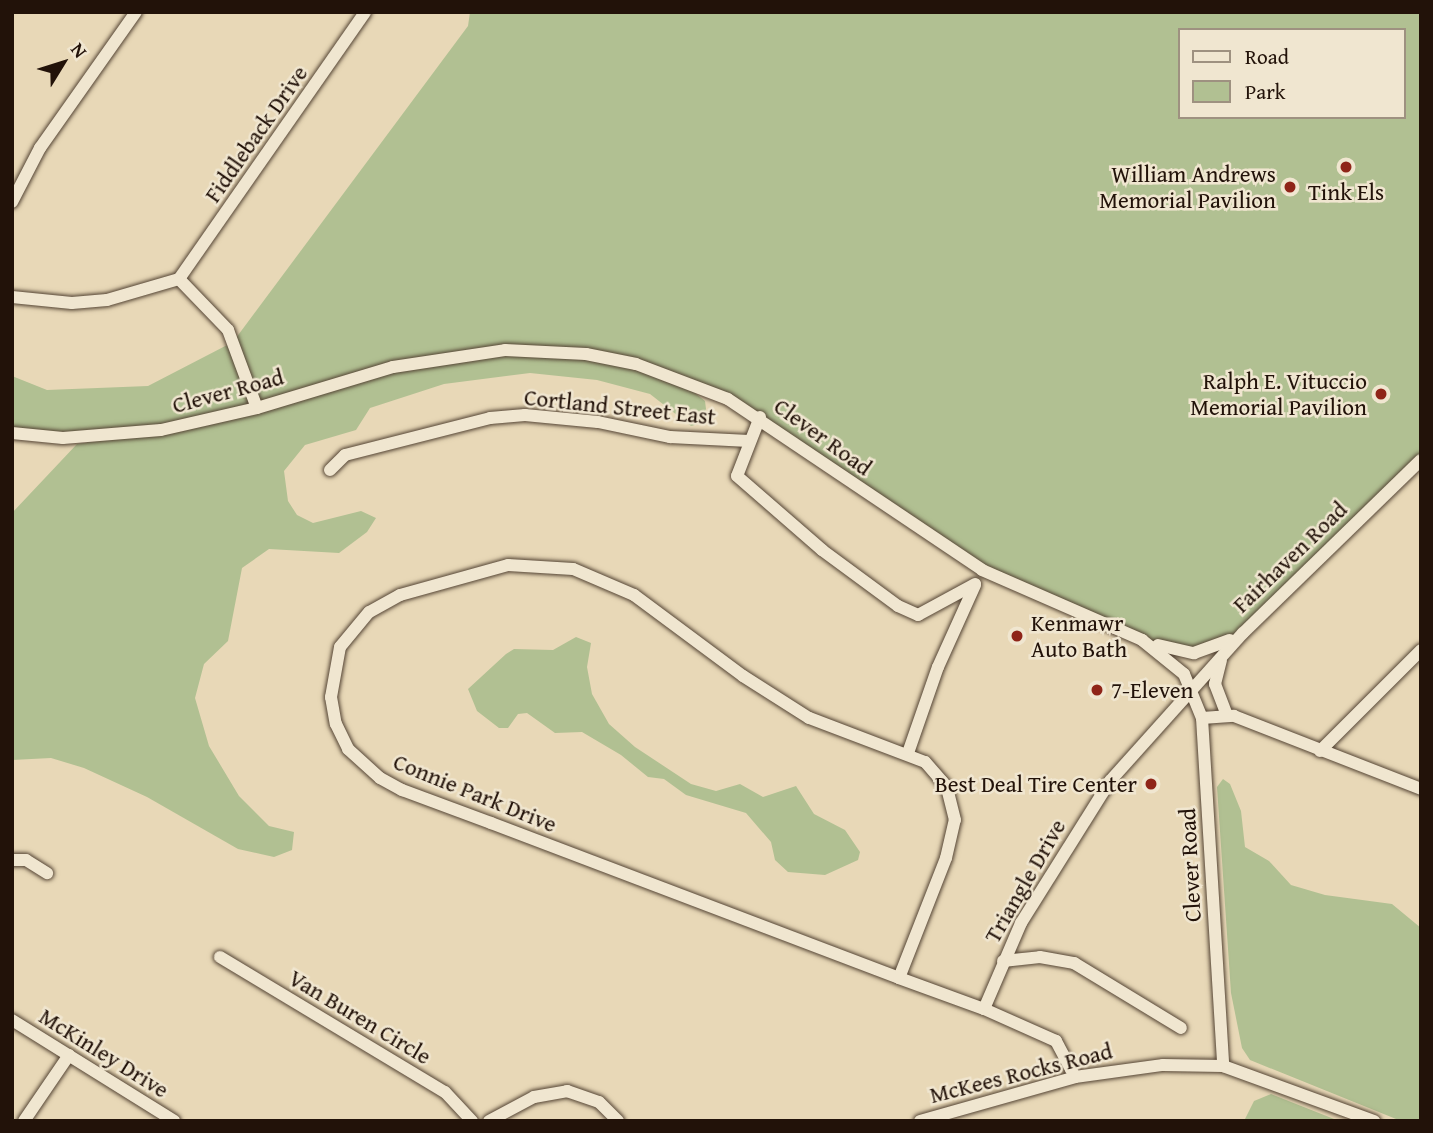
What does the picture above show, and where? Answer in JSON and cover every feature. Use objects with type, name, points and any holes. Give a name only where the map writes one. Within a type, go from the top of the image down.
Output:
[{"type":"street","points":[[12,202],[40,148],[136,12]]},
{"type":"street","name":"Fiddleback Drive","points":[[179,279],[365,12]]},
{"type":"street","points":[[12,297],[72,303],[107,300],[179,279],[228,330],[257,408]]},
{"type":"street","name":"Clever Road","points":[[12,433],[113,436],[257,408],[393,367],[505,350],[586,354],[636,364],[683,379],[760,417],[904,522],[982,570],[1142,640],[1172,661],[1192,688],[1202,718],[1223,1066]]},
{"type":"street","name":"Cortland Street East","points":[[330,470],[345,455],[479,421],[524,415],[598,422],[670,437],[749,441]]},
{"type":"street","points":[[760,417],[738,468],[741,484],[898,606],[918,615],[927,613],[975,584]]},
{"type":"street","name":"Fairhaven Road","points":[[1192,688],[1243,632],[1421,460]]},
{"type":"street","name":"Connie Park Drive","points":[[900,978],[946,858],[955,820],[947,787],[938,773],[908,753],[809,719],[607,580],[539,564],[487,570],[384,602],[353,628],[332,671],[336,724],[348,749],[380,778],[900,978],[984,1009]]},
{"type":"street","points":[[908,753],[938,667],[982,570]]},
{"type":"street","points":[[1142,640],[1194,653],[1214,649],[1243,632]]},
{"type":"street","points":[[1227,715],[1215,684],[1216,669],[1228,648]]},
{"type":"street","points":[[1320,751],[1421,650]]},
{"type":"street","name":"Triangle Drive","points":[[984,1009],[1003,961],[1110,781],[1192,688]]},
{"type":"street","points":[[1202,718],[1227,715],[1421,789]]},
{"type":"street","points":[[12,860],[26,860],[47,873]]},
{"type":"street","name":"Van Buren Circle","points":[[220,957],[444,1092],[472,1121]]},
{"type":"street","points":[[1003,961],[1040,957],[1074,962],[1181,1028]]},
{"type":"street","points":[[984,1009],[1044,1032],[1064,1052],[1075,1077]]},
{"type":"street","name":"McKinley Drive","points":[[12,1020],[174,1121]]},
{"type":"street","points":[[23,1121],[69,1055]]},
{"type":"street","name":"McKees Rocks Road","points":[[920,1121],[1075,1077],[1163,1065],[1223,1066],[1374,1121]]},
{"type":"street","points":[[489,1121],[534,1097],[567,1091],[599,1102],[618,1121]]},
{"type":"green space","points":[[470,12],[1421,12],[1421,460],[1243,633],[1194,653],[1142,640],[982,570],[760,417],[636,364],[505,350],[432,360],[257,408],[113,435],[12,432],[12,376],[47,390],[148,386],[233,342],[468,26]]},
{"type":"green space","points":[[506,354],[586,357],[682,383],[705,401],[706,409],[699,424],[691,426],[650,394],[597,380],[530,373],[444,384],[370,408],[356,430],[305,445],[284,471],[288,501],[297,515],[313,523],[361,511],[376,518],[367,532],[339,553],[269,549],[242,568],[228,641],[204,664],[195,698],[209,746],[239,796],[269,826],[294,832],[292,850],[274,857],[238,849],[147,797],[84,768],[51,758],[12,760],[12,513],[77,444],[161,431],[396,370]]},
{"type":"green space","points":[[576,637],[591,643],[587,667],[592,694],[609,724],[635,747],[691,784],[716,791],[740,784],[763,797],[796,786],[814,814],[845,830],[860,852],[858,860],[825,875],[788,872],[775,860],[771,842],[746,813],[686,795],[664,779],[648,777],[621,755],[582,732],[555,733],[527,713],[518,714],[508,728],[499,728],[477,711],[468,689],[506,654],[514,649],[553,650]]},
{"type":"green space","points":[[1223,779],[1230,784],[1241,811],[1245,847],[1269,861],[1291,885],[1325,895],[1392,904],[1421,928],[1421,1121],[1401,1121],[1250,1060],[1242,1048],[1231,993],[1217,787]]},
{"type":"green space","points":[[1271,1094],[1339,1121],[1244,1121],[1254,1101]]},
{"type":"place","name":"Tink Els","points":[[1346,167]]},
{"type":"place","name":"William Andrews Memorial Pavilion","points":[[1290,187]]},
{"type":"place","name":"Ralph E. Vituccio Memorial Pavilion","points":[[1381,394]]},
{"type":"place","name":"Kenmawr Auto Bath","points":[[1017,636]]},
{"type":"place","name":"7-Eleven","points":[[1097,690]]},
{"type":"place","name":"Best Deal Tire Center","points":[[1151,784]]}]
